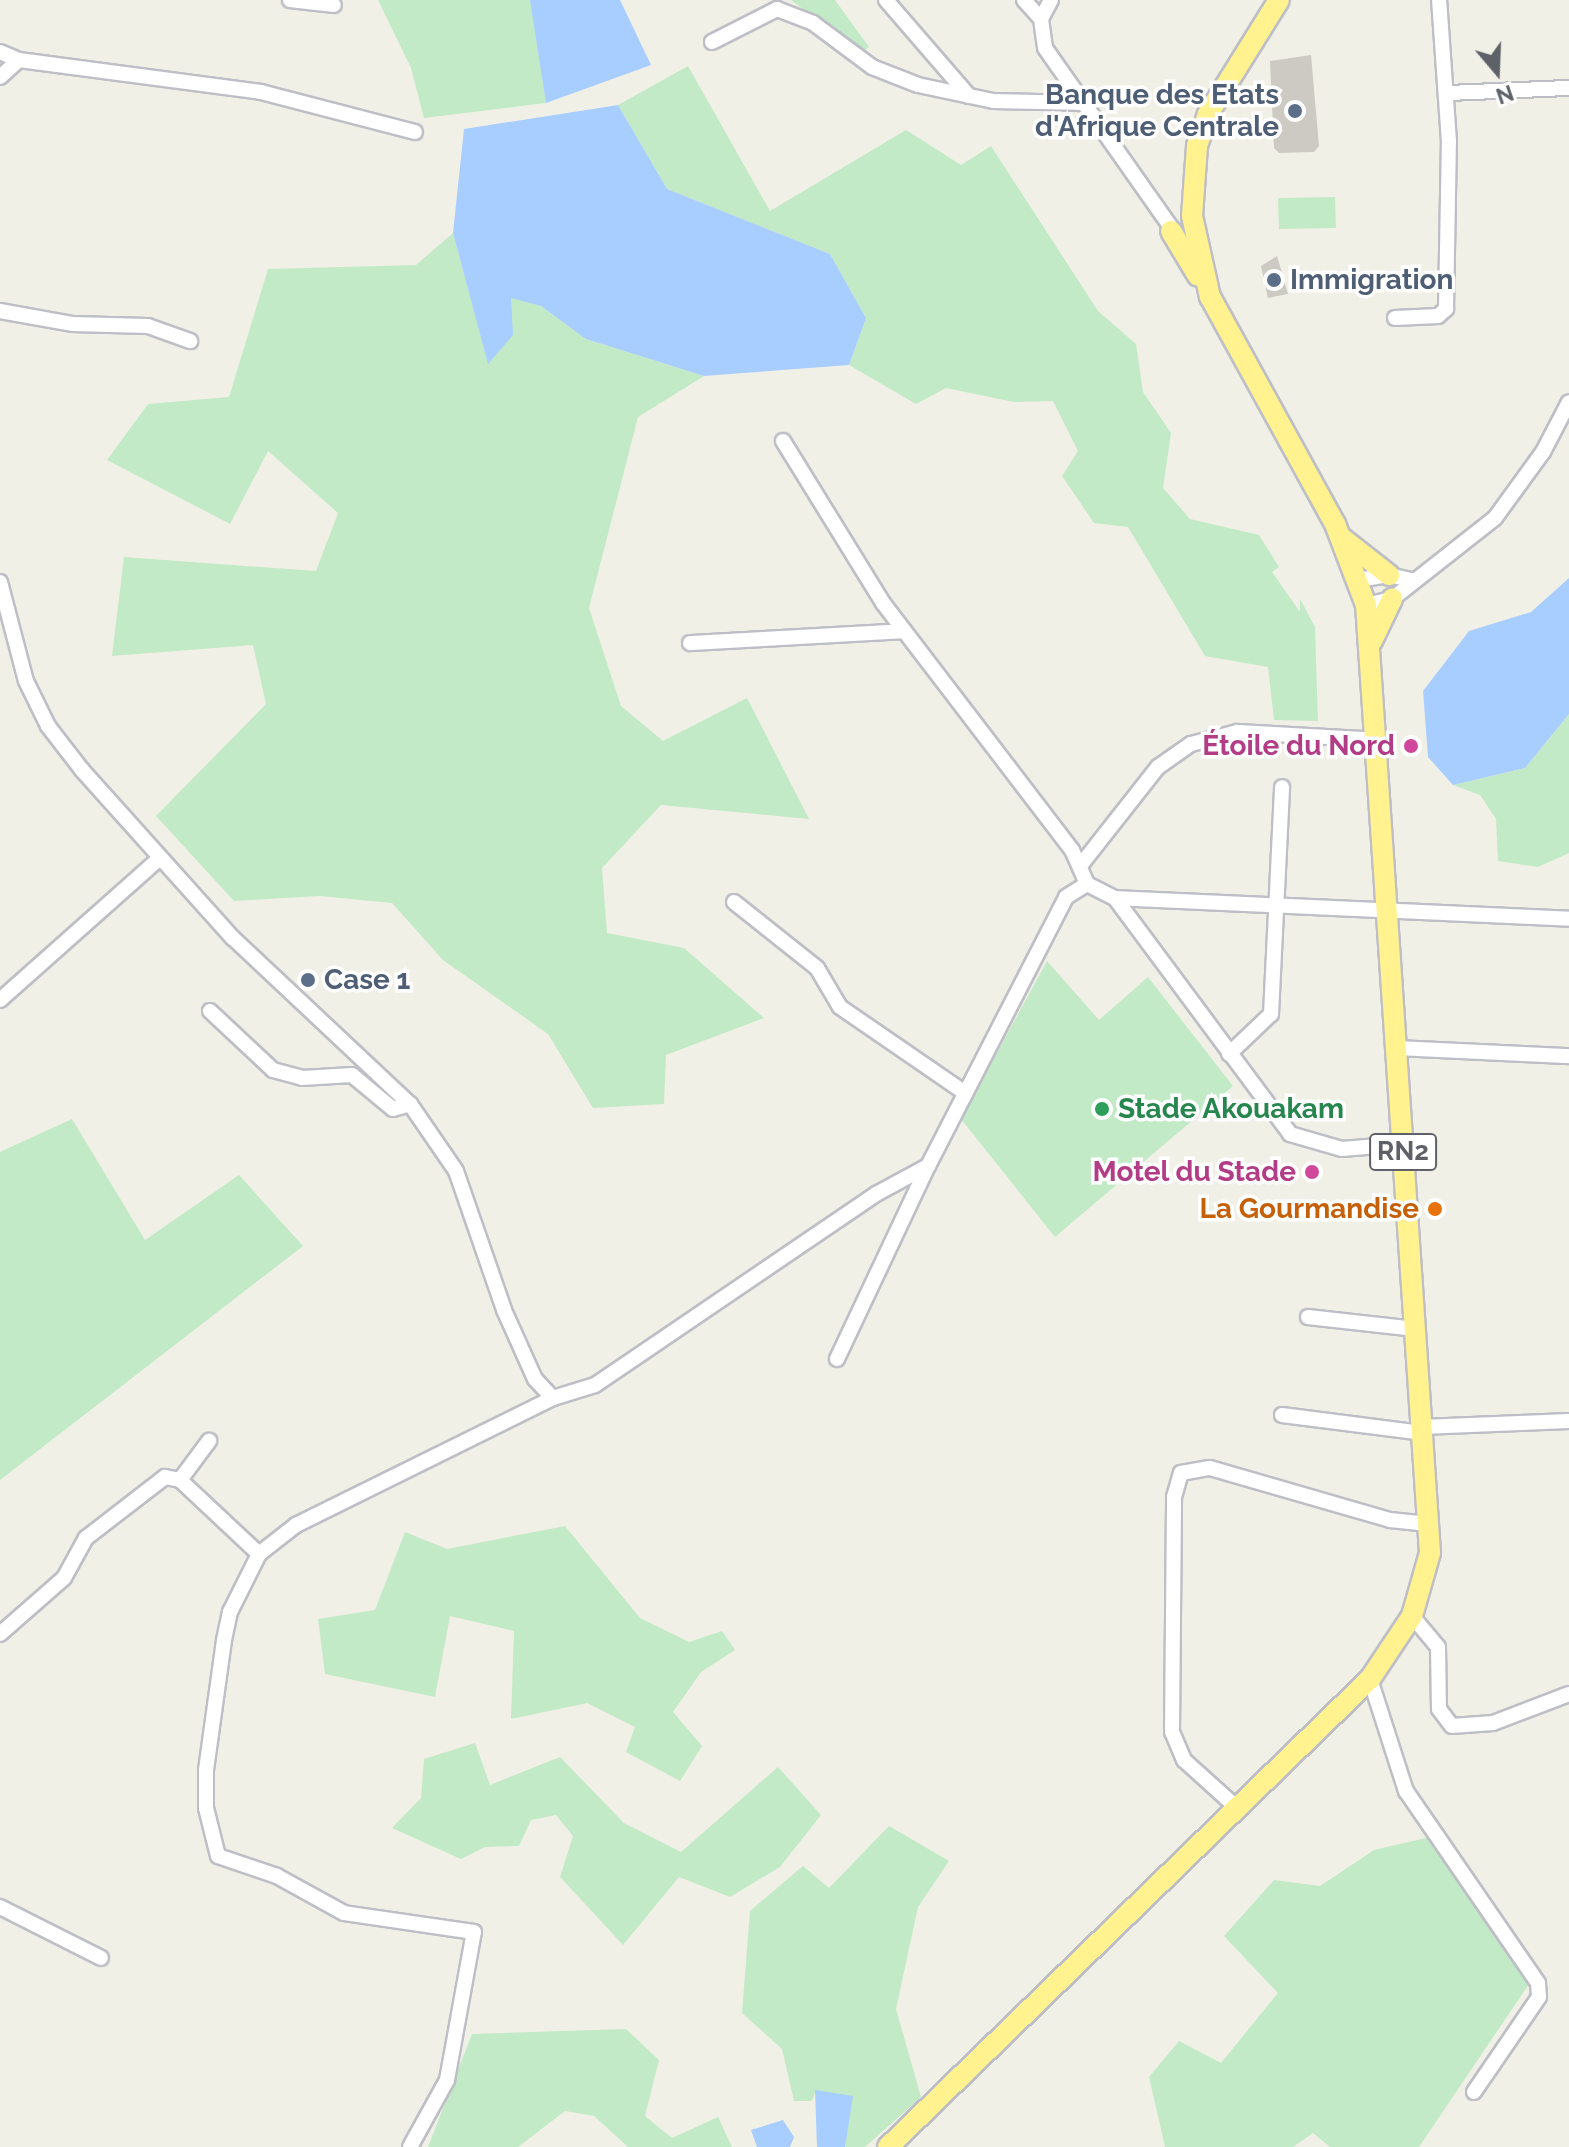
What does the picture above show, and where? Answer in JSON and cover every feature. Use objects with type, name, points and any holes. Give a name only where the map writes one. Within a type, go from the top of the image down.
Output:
[{"type":"highway","name":"RN2","points":[[888,2147],[1370,1679],[1412,1616],[1430,1553],[1372,641],[1366,605],[1341,537],[1210,297],[1195,238],[1192,202],[1208,114],[1279,0]]},
{"type":"highway","points":[[1192,202],[1168,224],[1210,297]]},
{"type":"highway","points":[[1341,537],[1389,575]]},
{"type":"highway","points":[[1372,641],[1392,599]]},
{"type":"street","points":[[290,0],[334,5]]},
{"type":"street","points":[[886,0],[971,98]]},
{"type":"street","points":[[1024,0],[1041,19],[1045,48],[1168,224],[1195,238]]},
{"type":"street","points":[[1041,19],[1051,0]]},
{"type":"street","points":[[1395,318],[1430,317],[1446,309],[1448,93],[1439,0]]},
{"type":"street","points":[[712,42],[760,13],[788,11],[872,67],[971,98],[1086,103]]},
{"type":"street","points":[[0,52],[19,60],[261,92],[415,132]]},
{"type":"street","points":[[0,77],[19,60]]},
{"type":"street","points":[[1448,93],[1569,88]]},
{"type":"street","points":[[0,311],[72,324],[148,326],[190,341]]},
{"type":"street","points":[[1366,605],[1392,599],[1495,518],[1543,452],[1569,402]]},
{"type":"street","points":[[783,441],[904,631],[1080,866],[1087,884],[1115,898],[1569,919]]},
{"type":"street","points":[[1358,580],[1389,575],[1414,581]]},
{"type":"street","points":[[0,582],[16,653],[48,726],[159,859],[233,938],[410,1104],[456,1171],[504,1310],[535,1379],[553,1398]]},
{"type":"street","points":[[690,643],[904,631]]},
{"type":"street","points":[[1080,866],[1158,767],[1191,744],[1255,731],[1378,740]]},
{"type":"street","points":[[1229,1054],[1271,1014],[1273,904],[1282,787]]},
{"type":"street","points":[[0,1000],[159,859]]},
{"type":"street","points":[[837,1359],[928,1166],[1066,897],[1087,884]]},
{"type":"street","points":[[1115,898],[1290,1134],[1342,1149],[1402,1144]]},
{"type":"street","points":[[734,902],[817,968],[840,1007],[965,1093]]},
{"type":"street","points":[[210,1011],[273,1070],[302,1078],[352,1075],[393,1109],[410,1104]]},
{"type":"street","points":[[1398,1048],[1569,1056]]},
{"type":"street","points":[[410,2147],[447,2080],[474,1932],[327,1908],[277,1876],[218,1856],[210,1839],[206,1770],[224,1640],[236,1598],[259,1554],[326,1507],[553,1398],[595,1385],[876,1194],[928,1166]]},
{"type":"street","points":[[1308,1317],[1415,1329]]},
{"type":"street","points":[[1282,1415],[1422,1430],[1569,1421]]},
{"type":"street","points":[[180,1480],[209,1441]]},
{"type":"street","points":[[1236,1807],[1184,1760],[1172,1732],[1174,1497],[1181,1473],[1210,1468],[1390,1520],[1429,1524]]},
{"type":"street","points":[[0,1634],[64,1578],[86,1538],[165,1477],[180,1480],[259,1554]]},
{"type":"street","points":[[1412,1616],[1438,1647],[1439,1709],[1452,1726],[1493,1723],[1569,1694]]},
{"type":"street","points":[[1370,1679],[1406,1791],[1538,1983],[1539,1997],[1474,2092]]},
{"type":"street","points":[[0,1907],[101,1958]]},
{"type":"green space","points":[[378,0],[531,0],[546,103],[424,118],[411,68]]},
{"type":"green space","points":[[791,0],[835,0],[869,47],[861,53]]},
{"type":"green space","points":[[688,66],[770,211],[906,130],[961,165],[991,146],[1098,311],[1136,344],[1143,392],[1171,433],[1163,488],[1190,519],[1259,535],[1279,567],[1272,572],[1300,612],[1300,599],[1315,627],[1318,721],[1274,720],[1268,667],[1205,656],[1128,527],[1094,523],[1062,476],[1078,451],[1053,401],[1014,402],[946,388],[916,404],[849,365],[866,318],[830,254],[667,189],[618,105]]},
{"type":"green space","points":[[1335,197],[1336,228],[1279,229],[1278,198]]},
{"type":"green space","points":[[453,233],[488,363],[510,297],[541,306],[586,339],[704,376],[638,417],[589,608],[621,706],[663,741],[747,698],[809,819],[661,805],[602,868],[607,933],[684,948],[764,1018],[666,1055],[664,1104],[593,1108],[548,1034],[443,960],[392,903],[320,896],[234,901],[156,816],[266,704],[253,645],[112,656],[124,557],[316,571],[338,513],[268,451],[230,524],[107,460],[148,404],[229,397],[268,269],[416,265]]},
{"type":"green space","points":[[1569,714],[1569,853],[1538,867],[1498,861],[1496,819],[1480,795],[1453,785],[1525,768]]},
{"type":"green space","name":"Stade Akouakam","points":[[1047,961],[1099,1020],[1148,977],[1233,1086],[1055,1237],[961,1119]]},
{"type":"green space","points":[[72,1119],[145,1240],[239,1175],[303,1246],[0,1480],[0,1152]]},
{"type":"green space","points":[[565,1526],[640,1618],[689,1642],[722,1631],[735,1650],[701,1672],[673,1712],[702,1746],[680,1781],[626,1752],[635,1727],[587,1703],[511,1719],[514,1631],[450,1616],[435,1697],[325,1674],[318,1619],[375,1610],[405,1532],[447,1549]]},
{"type":"green space","points":[[475,1743],[490,1785],[560,1757],[624,1823],[681,1852],[778,1767],[821,1815],[780,1867],[730,1897],[679,1877],[623,1945],[560,1877],[573,1836],[556,1815],[531,1820],[519,1846],[485,1847],[461,1859],[392,1828],[421,1798],[424,1759]]},
{"type":"green space","points":[[889,1826],[949,1861],[918,1907],[896,2009],[921,2097],[865,2147],[845,2147],[848,2119],[816,2090],[812,2101],[794,2101],[782,2049],[742,2013],[750,1911],[803,1866],[829,1888]]},
{"type":"green space","points":[[1430,1837],[1529,1984],[1419,2147],[1330,2147],[1313,2133],[1293,2147],[1165,2147],[1149,2077],[1179,2041],[1221,2063],[1278,1993],[1224,1936],[1274,1880],[1320,1886],[1374,1850]]},
{"type":"green space","points":[[626,2029],[659,2060],[645,2116],[672,2138],[718,2117],[732,2147],[628,2147],[594,2116],[565,2111],[518,2147],[428,2147],[472,2034]]},
{"type":"water","points":[[530,0],[620,0],[651,65],[546,103]]},
{"type":"water","points":[[618,105],[667,189],[830,254],[866,318],[849,365],[704,376],[586,339],[541,306],[511,298],[513,335],[488,364],[453,233],[464,129]]},
{"type":"water","points":[[1569,578],[1569,714],[1525,768],[1453,785],[1428,757],[1423,691],[1469,631],[1531,612]]},
{"type":"water","points":[[815,2090],[853,2096],[845,2147],[817,2147]]},
{"type":"water","points":[[783,2120],[794,2137],[790,2147],[757,2147],[751,2130]]},
{"type":"building","name":"Banque des Etats d'Afrique Centrale","points":[[1311,55],[1319,146],[1314,152],[1279,153],[1274,148],[1270,61]]},
{"type":"building","name":"Immigration","points":[[1277,256],[1288,294],[1268,298],[1261,266]]},
{"type":"place","name":"Banque des Etats d'Afrique Centrale","points":[[1295,111]]},
{"type":"place","name":"Immigration","points":[[1274,280]]},
{"type":"place","name":"Étoile du Nord","points":[[1411,746]]},
{"type":"place","name":"Case 1","points":[[308,980]]},
{"type":"place","name":"Stade Akouakam","points":[[1102,1109]]},
{"type":"place","name":"Motel du Stade","points":[[1312,1172]]},
{"type":"place","name":"La Gourmandise","points":[[1435,1209]]}]
